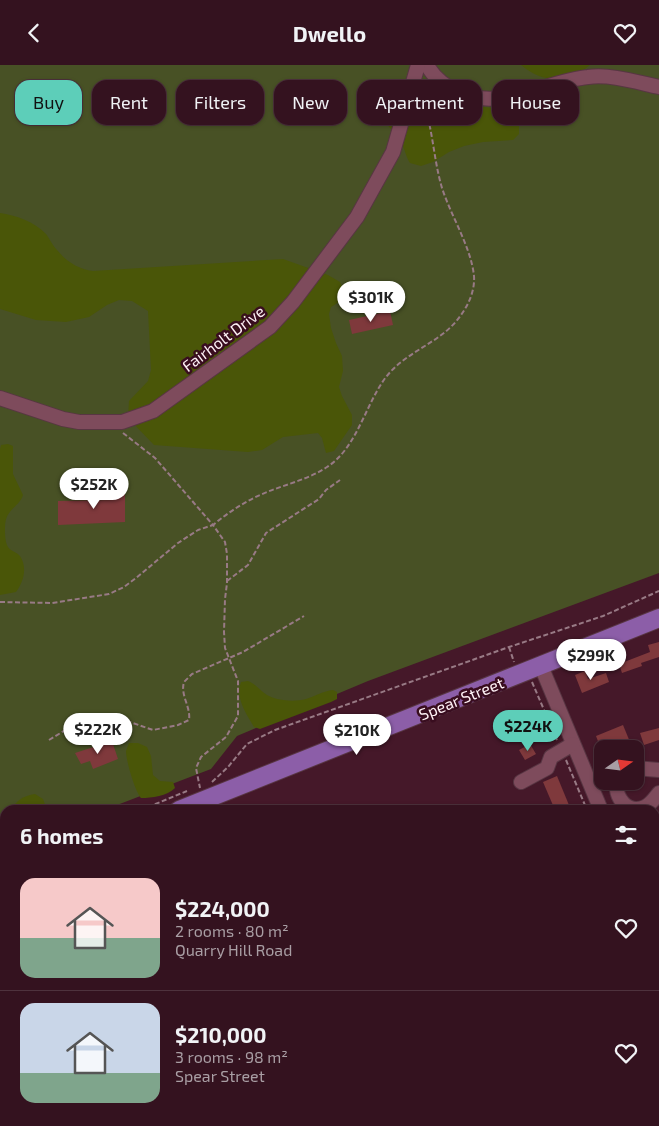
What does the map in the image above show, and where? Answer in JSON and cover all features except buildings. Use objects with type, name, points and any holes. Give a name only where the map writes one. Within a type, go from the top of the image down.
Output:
[{"type":"main road","name":"Spear Street","points":[[184,805],[201,790],[524,673],[659,618]]},
{"type":"street","name":"Fairholt Drive","points":[[413,80],[418,65]]},
{"type":"street","points":[[427,65],[431,73],[446,86],[463,95],[481,99],[510,96],[574,79],[590,77],[628,80],[659,87]]},
{"type":"street","name":"Fairholt Drive","points":[[0,398],[63,419],[79,422],[122,422],[153,411],[270,327],[294,302],[357,217],[392,152],[400,125]]},
{"type":"street","points":[[541,666],[567,747],[598,805]]},
{"type":"street","points":[[521,782],[547,768],[551,757],[567,747]]},
{"type":"street","points":[[644,769],[659,770]]},
{"type":"street","points":[[617,790],[619,799],[626,805]]},
{"type":"street","points":[[649,805],[659,793]]},
{"type":"path","points":[[0,602],[52,603],[109,594],[124,587],[185,539],[198,530],[213,525],[242,503],[317,472],[337,459],[354,435],[377,389],[394,367],[435,340],[453,325],[467,305],[474,285],[472,269],[443,189],[429,125]]},
{"type":"path","points":[[122,433],[155,458],[213,525],[225,542],[228,581],[224,632],[225,648],[238,681],[238,716],[226,737],[202,757],[196,768],[201,790]]},
{"type":"path","points":[[228,581],[248,565],[266,533],[319,499],[326,490],[340,480]]},
{"type":"path","points":[[155,805],[201,790],[228,767],[247,744],[275,730],[509,647],[603,616],[659,591]]},
{"type":"path","points":[[50,740],[77,723],[124,720],[153,730],[189,721],[190,712],[184,694],[184,682],[192,674],[229,659],[304,616]]},
{"type":"path","points":[[509,647],[515,663],[532,682],[567,747],[585,805]]},
{"type":"green space","points":[[0,65],[659,65],[659,573],[368,681],[237,736],[211,769],[117,805],[0,805]]},
{"type":"green space","points":[[521,65],[590,65],[573,75],[556,79],[538,76]]},
{"type":"green space","points":[[482,107],[492,108],[492,125],[519,125],[519,134],[513,140],[483,142],[464,146],[421,166],[410,163],[398,138],[387,125],[482,125]]},
{"type":"green space","points":[[0,213],[18,217],[36,226],[46,234],[55,248],[65,258],[78,267],[88,270],[283,259],[328,275],[340,282],[346,294],[331,307],[329,314],[331,328],[342,356],[343,371],[339,387],[352,415],[352,425],[334,451],[326,453],[322,438],[318,433],[283,437],[262,450],[248,452],[154,445],[128,418],[129,401],[148,381],[151,370],[148,311],[132,301],[119,300],[107,305],[89,317],[66,322],[36,320],[0,309]]},
{"type":"green space","points":[[8,444],[13,446],[13,474],[23,495],[7,516],[5,538],[9,548],[20,556],[24,570],[21,584],[16,592],[0,595],[0,449],[1,445]]},
{"type":"green space","points":[[248,681],[267,695],[281,700],[302,700],[333,690],[337,692],[337,699],[260,729],[254,727],[240,700],[241,682]]},
{"type":"green space","points":[[129,743],[138,743],[147,747],[151,756],[153,775],[160,781],[173,782],[175,788],[172,791],[164,795],[141,798],[128,762],[126,751]]},
{"type":"green space","points":[[35,794],[43,799],[45,805],[15,805],[27,796]]}]
